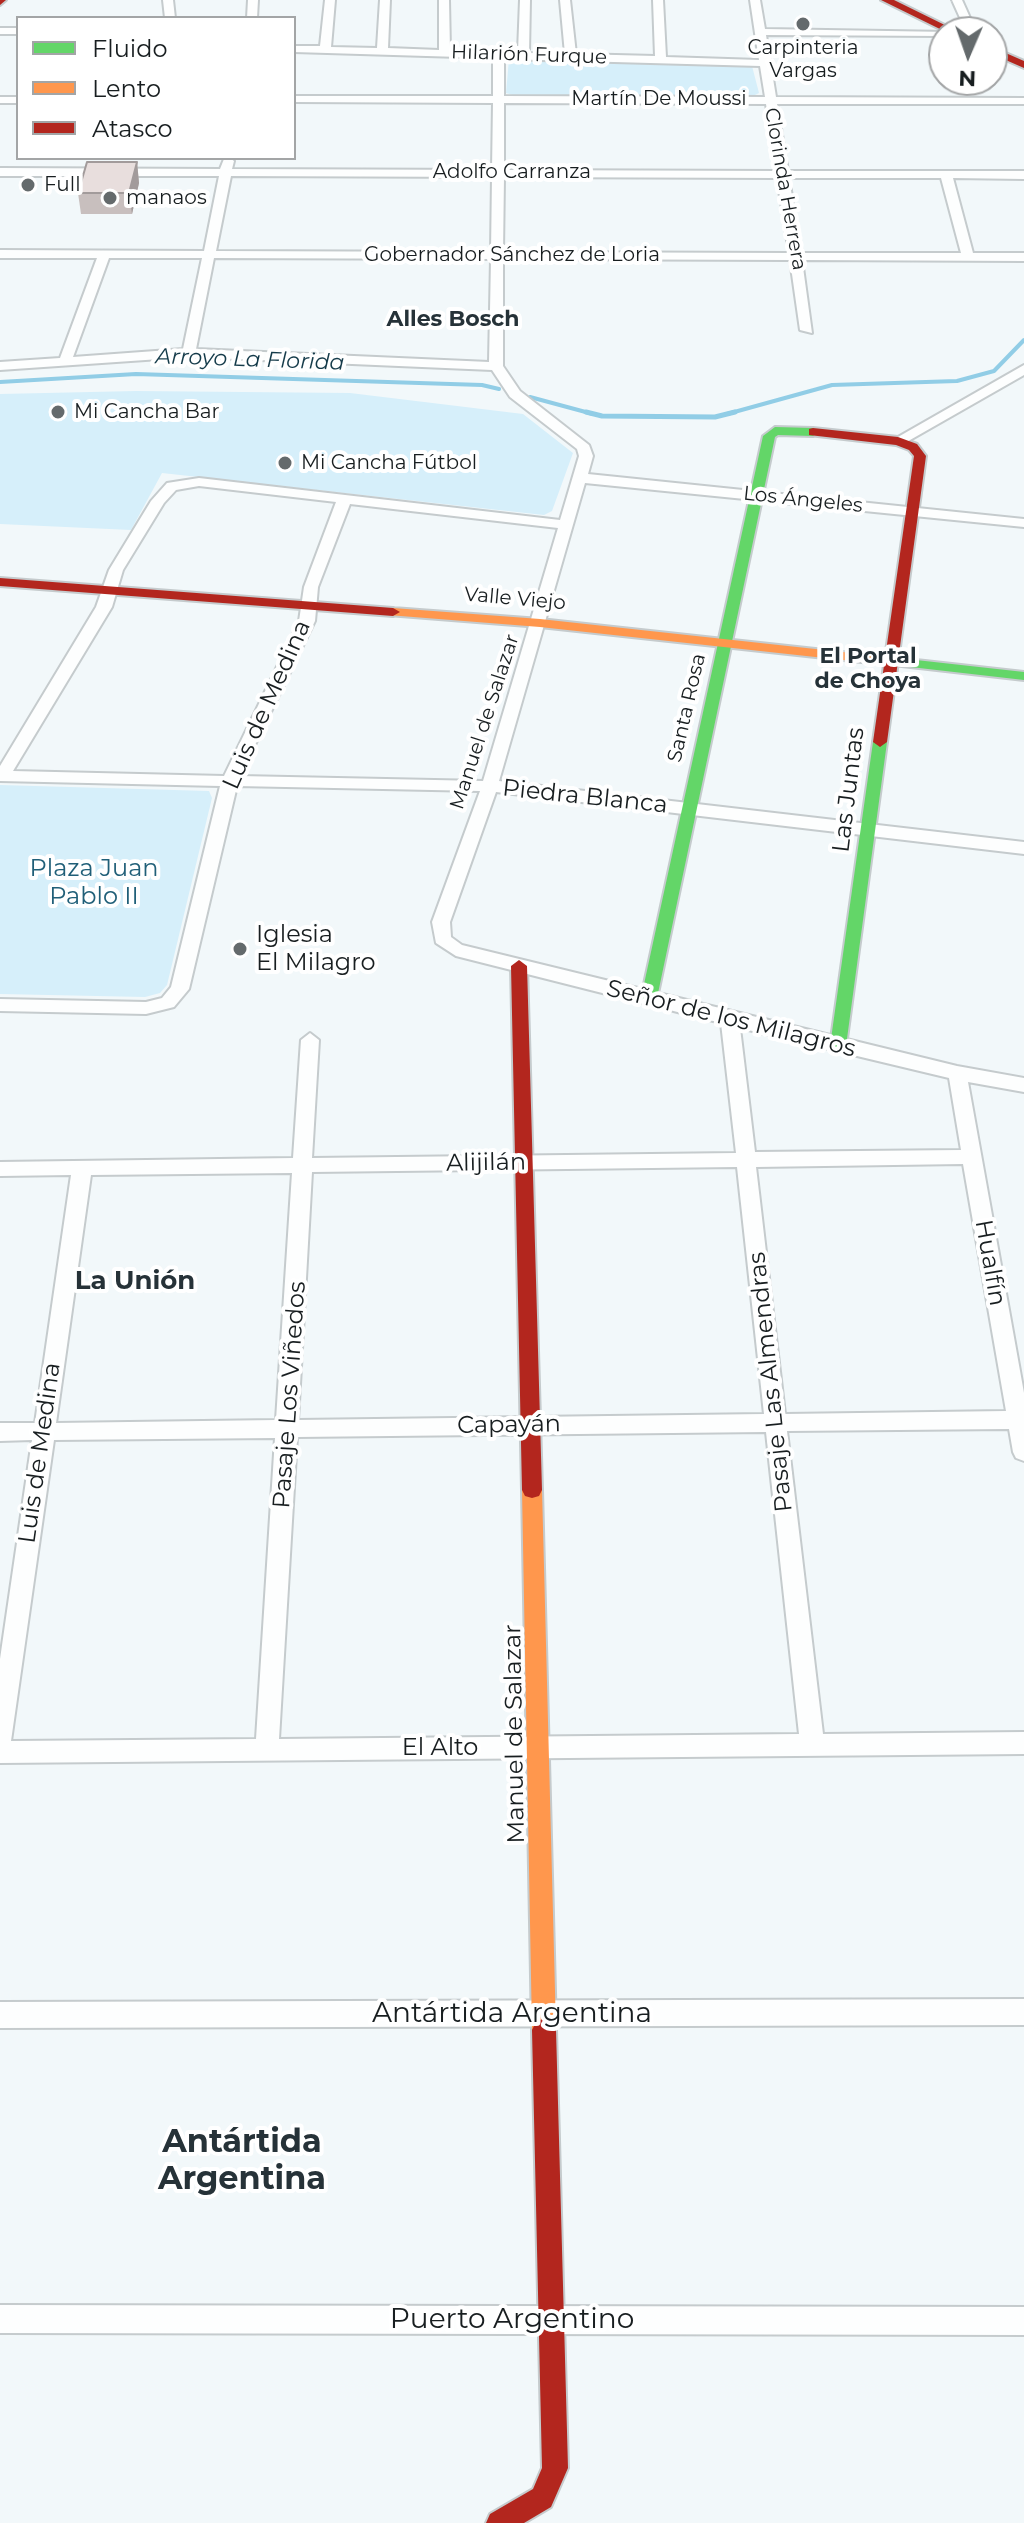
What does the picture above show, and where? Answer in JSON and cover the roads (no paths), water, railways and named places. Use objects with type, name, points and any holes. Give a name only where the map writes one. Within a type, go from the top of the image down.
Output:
[{"type":"street","points":[[325,49],[330,0]]},
{"type":"street","points":[[382,51],[385,0]]},
{"type":"street","points":[[444,0],[445,52]]},
{"type":"street","points":[[523,54],[525,0]]},
{"type":"street","points":[[565,0],[571,56]]},
{"type":"street","points":[[658,0],[661,59]]},
{"type":"street","name":"Clorinda Herrera","points":[[755,0],[807,330]]},
{"type":"street","points":[[886,0],[928,19]]},
{"type":"street","points":[[760,32],[928,33]]},
{"type":"street","name":"Hilarión Furque","points":[[296,49],[764,63]]},
{"type":"street","points":[[0,366],[66,359],[189,353],[496,366],[499,54]]},
{"type":"street","name":"Martín De Moussi","points":[[296,99],[1024,101]]},
{"type":"street","points":[[189,353],[227,165]]},
{"type":"street","name":"Adolfo Carranza","points":[[0,172],[227,165],[497,172],[1024,175]]},
{"type":"street","points":[[946,175],[968,256]]},
{"type":"street","name":"Gobernador Sánchez de Loria","points":[[0,254],[1024,257]]},
{"type":"street","points":[[66,359],[104,255]]},
{"type":"street","name":"Manuel de Salazar","points":[[442,939],[441,922],[489,788],[540,623],[586,456],[584,448],[561,427],[515,394],[496,366]]},
{"type":"street","points":[[905,444],[1024,369]]},
{"type":"street","name":"Santa Rosa","points":[[649,998],[769,436],[775,431],[905,444]]},
{"type":"street","name":"Las Juntas","points":[[838,1046],[920,456],[905,444]]},
{"type":"street","name":"Los Ángeles","points":[[582,478],[1024,523]]},
{"type":"street","points":[[1,776],[104,607],[116,570],[158,501],[172,486],[199,482],[568,525]]},
{"type":"street","name":"Luis de Medina","points":[[0,1005],[146,1008],[168,1003],[180,989],[230,780],[307,621],[311,587],[344,500]]},
{"type":"street","name":"Valle Viejo","points":[[0,582],[540,623],[1024,676]]},
{"type":"street","name":"Piedra Blanca","points":[[1,776],[515,787],[1024,848]]},
{"type":"street","name":"Señor de los Milagros","points":[[442,939],[456,950],[730,1019],[957,1073],[1024,1085]]},
{"type":"street","name":"Manuel de Salazar","points":[[499,2523],[542,2498],[555,2468],[519,966]]},
{"type":"street","name":"Pasaje Las Almendras","points":[[730,1019],[812,1745]]},
{"type":"street","name":"Pasaje Los Viñedos","points":[[267,1750],[305,1166],[310,1040]]},
{"type":"street","name":"Hualfín","points":[[957,1073],[1024,1452]]},
{"type":"street","name":"Alijilán","points":[[0,1169],[971,1157]]},
{"type":"street","name":"Luis de Medina","points":[[0,1739],[82,1168]]},
{"type":"street","name":"Capayán","points":[[0,1432],[1018,1420]]},
{"type":"street","name":"El Alto","points":[[0,1752],[1024,1743]]},
{"type":"street","name":"Antártida Argentina","points":[[0,2015],[1024,2012]]},
{"type":"street","name":"Puerto Argentino","points":[[0,2319],[1024,2321]]},
{"type":"waterway","name":"Arroyo La Florida","points":[[727,414],[832,385],[957,381],[994,371],[1024,340]]},
{"type":"waterway","name":"Arroyo La Florida","points":[[0,382],[136,374],[482,385],[499,389]]},
{"type":"waterway","name":"Arroyo La Florida","points":[[530,397],[593,414]]},
{"type":"waterway","name":"Arroyo La Florida","points":[[586,412],[602,416],[715,417],[727,414]]},
{"type":"waterway","name":"Arroyo La Florida","points":[[727,414],[735,412]]},
{"type":"place","name":"Carpinteria Vargas","points":[[803,24]]},
{"type":"place","name":"Full","points":[[28,185]]},
{"type":"place","name":"manaos","points":[[110,198]]},
{"type":"place","name":"Mi Cancha Bar","points":[[58,412]]},
{"type":"place","name":"Mi Cancha Fútbol","points":[[285,463]]},
{"type":"place","name":"Iglesia El Milagro","points":[[240,949]]},
{"type":"district","name":"Alles Bosch","points":[[453,320]]},
{"type":"district","name":"El Portal de Choya","points":[[868,670]]},
{"type":"district","name":"La Unión","points":[[135,1281]]},
{"type":"district","name":"Antártida Argentina","points":[[242,2162]]},
{"type":"park label","name":"Plaza Juan Pablo II","points":[[94,883]]}]
